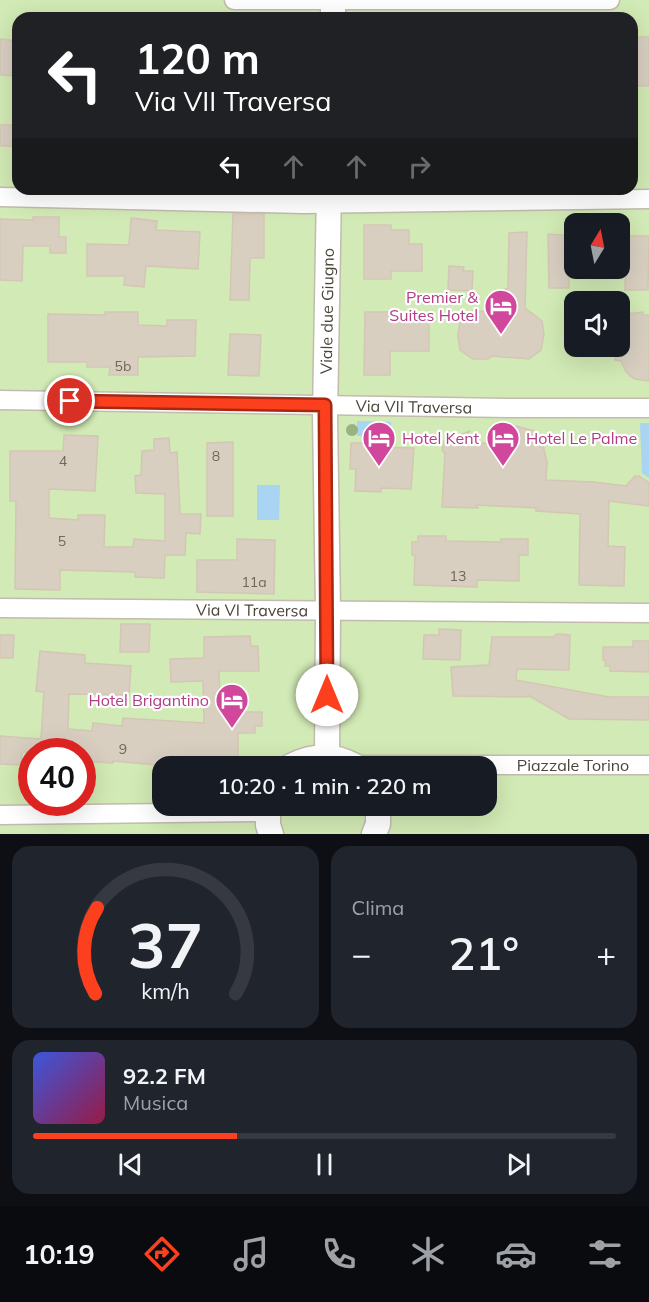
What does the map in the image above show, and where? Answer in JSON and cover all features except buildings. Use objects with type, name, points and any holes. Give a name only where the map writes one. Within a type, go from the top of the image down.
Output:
[{"type":"street","points":[[234,0],[610,0]]},
{"type":"street","points":[[0,197],[329,196],[649,200]]},
{"type":"street","name":"Viale due Giugno","points":[[327,756],[328,610],[325,405],[329,196]]},
{"type":"street","name":"Via VII Traversa","points":[[0,400],[649,408]]},
{"type":"street","name":"Via VI Traversa","points":[[0,608],[649,613]]},
{"type":"street","name":"Piazzale Torino","points":[[497,766],[649,765]]},
{"type":"street","points":[[0,815],[269,817]]},
{"type":"street","points":[[374,834],[378,816]]},
{"type":"green space","points":[[0,0],[649,0],[649,834],[0,834]]},
{"type":"water","points":[[357,421],[391,422],[391,436],[357,436]]},
{"type":"water","points":[[640,423],[649,423],[649,478],[642,473]]},
{"type":"water","points":[[257,485],[280,485],[279,520],[257,520]]},
{"type":"place","name":"Premier & Suites Hotel","points":[[501,335]]},
{"type":"place","name":"Hotel Kent","points":[[379,467]]},
{"type":"place","name":"Hotel Le Palme","points":[[503,467]]},
{"type":"place","name":"Hotel Brigantino","points":[[232,729]]},
{"type":"route","points":[[70,401],[325,405],[327,695]]}]
